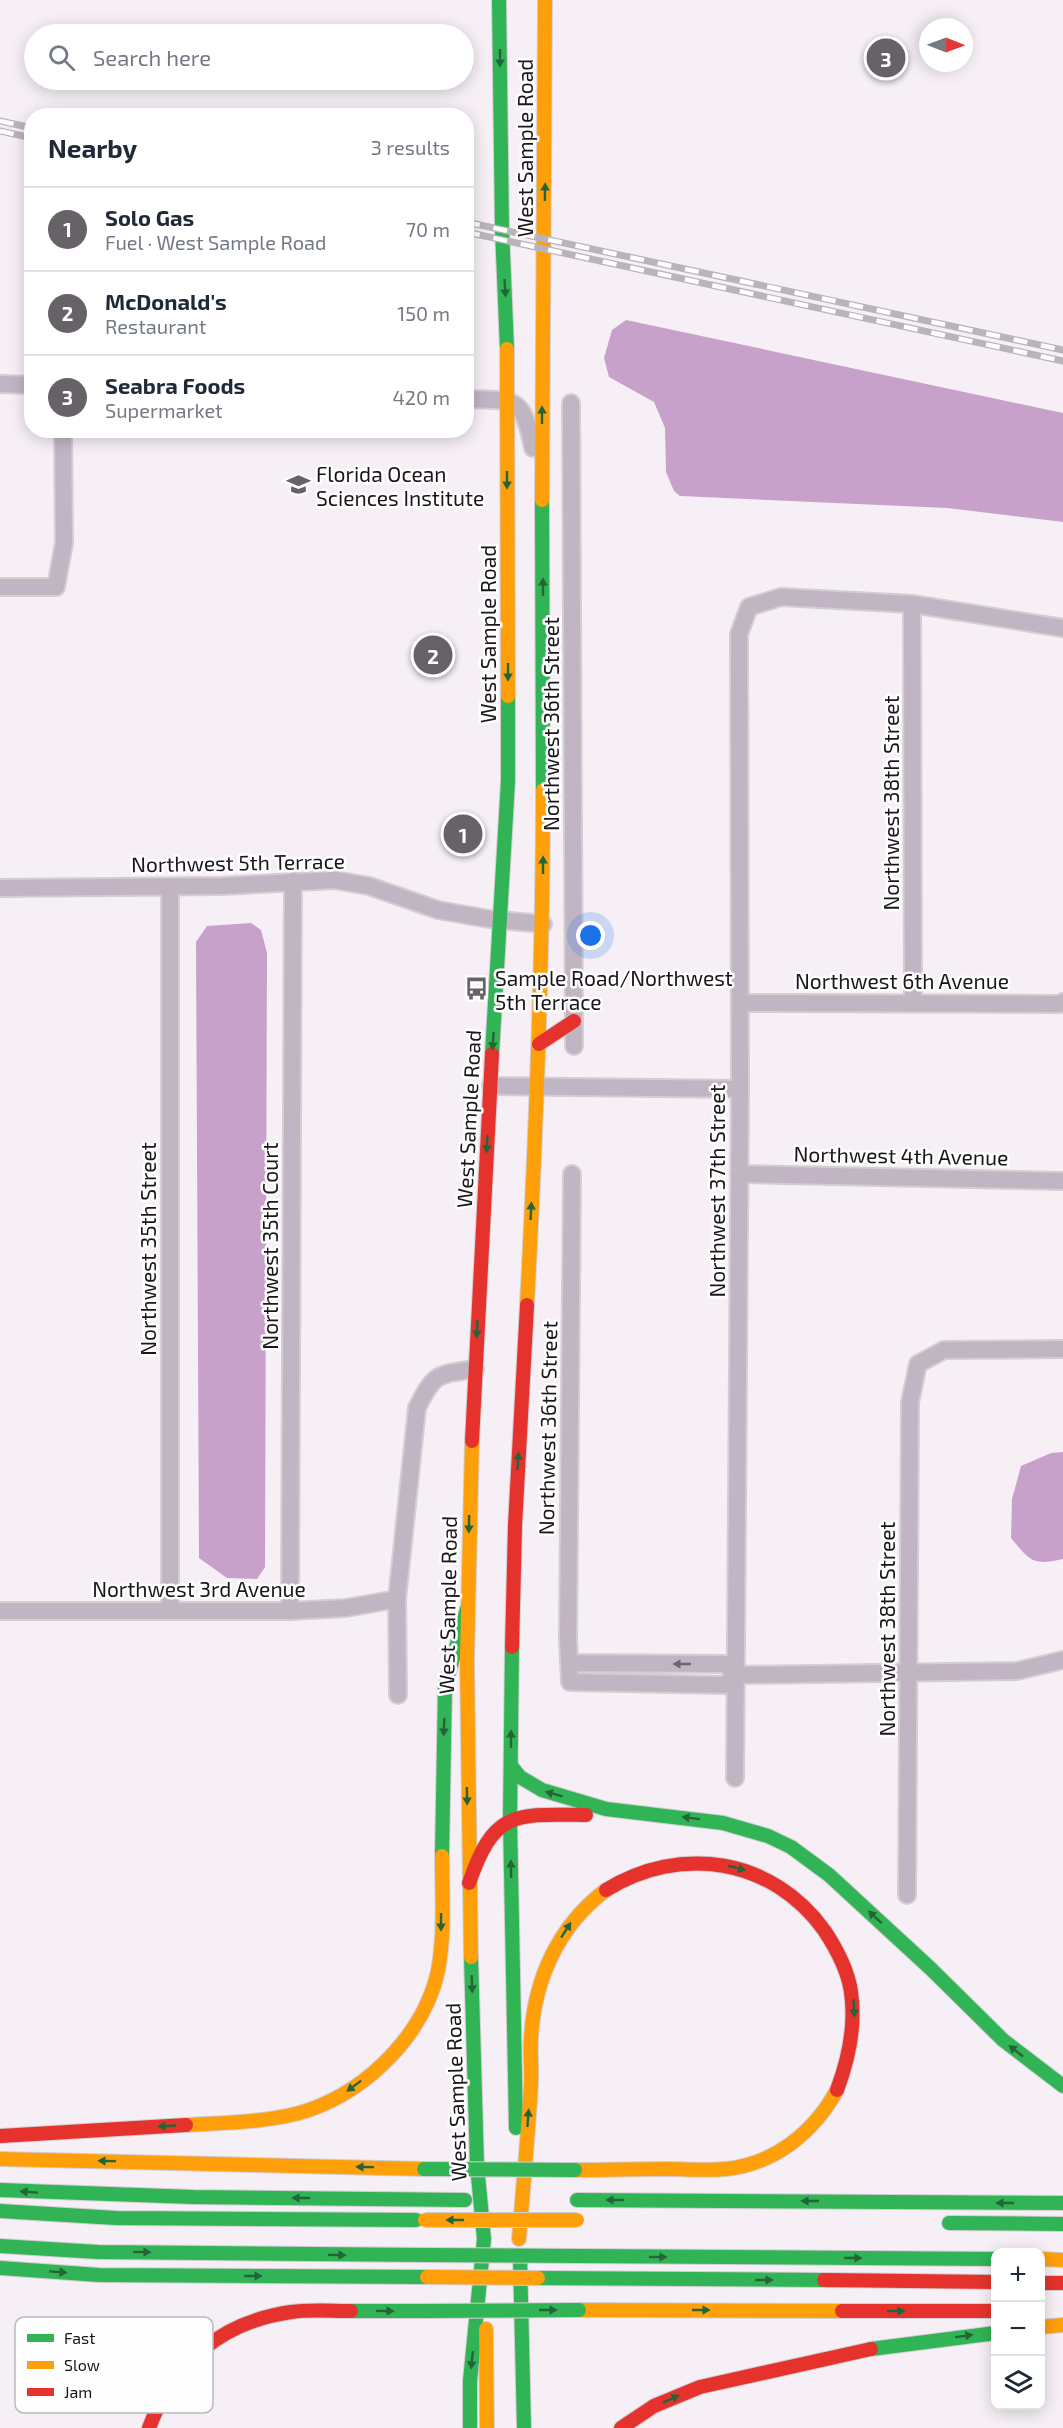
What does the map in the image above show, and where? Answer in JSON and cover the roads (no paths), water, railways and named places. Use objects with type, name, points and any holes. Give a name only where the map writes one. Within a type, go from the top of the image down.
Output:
[{"type":"main road","name":"West Sample Road","points":[[484,2239],[477,2165],[469,1883],[467,1609],[475,1369],[508,781],[507,400],[499,0]]},
{"type":"main road","name":"West Sample Road","points":[[519,2239],[510,1819],[515,1514],[538,1087],[543,924],[542,500],[545,0]]},
{"type":"main road","points":[[539,1044],[574,1021]]},
{"type":"main road","points":[[0,2136],[244,2121],[308,2112],[341,2097],[379,2068],[402,2043],[426,2007],[438,1969],[441,1939],[446,1686],[467,1609]]},
{"type":"main road","points":[[511,1766],[522,1780],[539,1789],[595,1803],[606,1809],[723,1823],[768,1836],[791,1847],[829,1875],[930,1968],[1003,2040],[1063,2086]]},
{"type":"main road","points":[[469,1883],[485,1841],[496,1828],[510,1819],[543,1815],[594,1815],[606,1809]]},
{"type":"main road","points":[[0,2158],[423,2169],[575,2170],[704,2171],[745,2166],[800,2139],[824,2112],[835,2095],[853,2041],[854,2005],[847,1971],[830,1935],[802,1901],[766,1878],[716,1863],[691,1862],[655,1868],[622,1880],[606,1889],[580,1911],[553,1952],[536,2002],[531,2034],[531,2076],[519,2239],[524,2428]]},
{"type":"main road","points":[[0,2190],[126,2196],[532,2200]]},
{"type":"main road","points":[[571,2200],[1063,2203]]},
{"type":"main road","points":[[0,2211],[116,2218],[583,2220]]},
{"type":"main road","points":[[933,2223],[1063,2224]]},
{"type":"main road","points":[[470,2428],[470,2380],[484,2239]]},
{"type":"main road","points":[[484,2239],[487,2428]]},
{"type":"main road","points":[[0,2246],[98,2252],[991,2259]]},
{"type":"main road","points":[[1045,2259],[1063,2260]]},
{"type":"main road","points":[[0,2268],[99,2275],[991,2283]]},
{"type":"main road","points":[[1045,2283],[1063,2283]]},
{"type":"main road","points":[[213,2339],[237,2326],[290,2311],[991,2311]]},
{"type":"main road","points":[[1045,2327],[1063,2325]]},
{"type":"main road","points":[[621,2428],[654,2406],[700,2387],[872,2349],[991,2334]]},
{"type":"main road","points":[[149,2428],[155,2413]]},
{"type":"street","points":[[0,384],[24,385]]},
{"type":"street","points":[[474,399],[507,400],[519,408],[528,420],[542,500],[572,506]]},
{"type":"street","name":"Northwest 36th Street","points":[[571,403],[574,1046]]},
{"type":"street","points":[[0,587],[56,587],[64,543],[63,438]]},
{"type":"street","name":"Northwest 37th Street","points":[[735,1778],[740,1089],[739,634],[749,607],[781,597],[912,604]]},
{"type":"street","points":[[912,604],[1063,628]]},
{"type":"street","name":"Northwest 38th Street","points":[[912,604],[913,1002]]},
{"type":"street","name":"Northwest 5th Terrace","points":[[0,888],[222,886],[293,881],[352,882],[438,910],[543,924]]},
{"type":"street","name":"Northwest 35th Court","points":[[290,1611],[293,881]]},
{"type":"street","name":"Northwest 35th Street","points":[[170,887],[170,1611]]},
{"type":"street","name":"Northwest 6th Avenue","points":[[740,1003],[1059,1004],[1063,1002]]},
{"type":"street","points":[[490,1086],[740,1089]]},
{"type":"street","name":"Northwest 36th Street","points":[[572,1174],[570,1682],[724,1685],[736,1675]]},
{"type":"street","name":"Northwest 4th Avenue","points":[[739,1174],[1063,1181]]},
{"type":"street","name":"Northwest 38th Street","points":[[907,1895],[910,1402],[918,1364],[944,1350],[1063,1349]]},
{"type":"street","points":[[398,1695],[397,1599],[417,1408],[428,1385],[439,1376],[475,1369]]},
{"type":"street","name":"Northwest 3rd Avenue","points":[[0,1611],[290,1611],[346,1608],[397,1599]]},
{"type":"street","points":[[569,1663],[725,1664],[736,1675],[1017,1671],[1063,1660]]},
{"type":"railway","points":[[0,121],[24,126]]},
{"type":"railway","points":[[0,131],[24,136]]},
{"type":"railway","points":[[474,224],[1063,350]]},
{"type":"railway","points":[[474,234],[1063,361]]},
{"type":"place","name":"Seabra Foods","points":[[886,58]]},
{"type":"place","name":"Florida Ocean Sciences Institute","points":[[298,485]]},
{"type":"place","name":"McDonald's","points":[[433,655]]},
{"type":"place","name":"Solo Gas","points":[[463,834]]},
{"type":"place","name":"Sample Road/Northwest 5th Terrace","points":[[477,989]]}]
